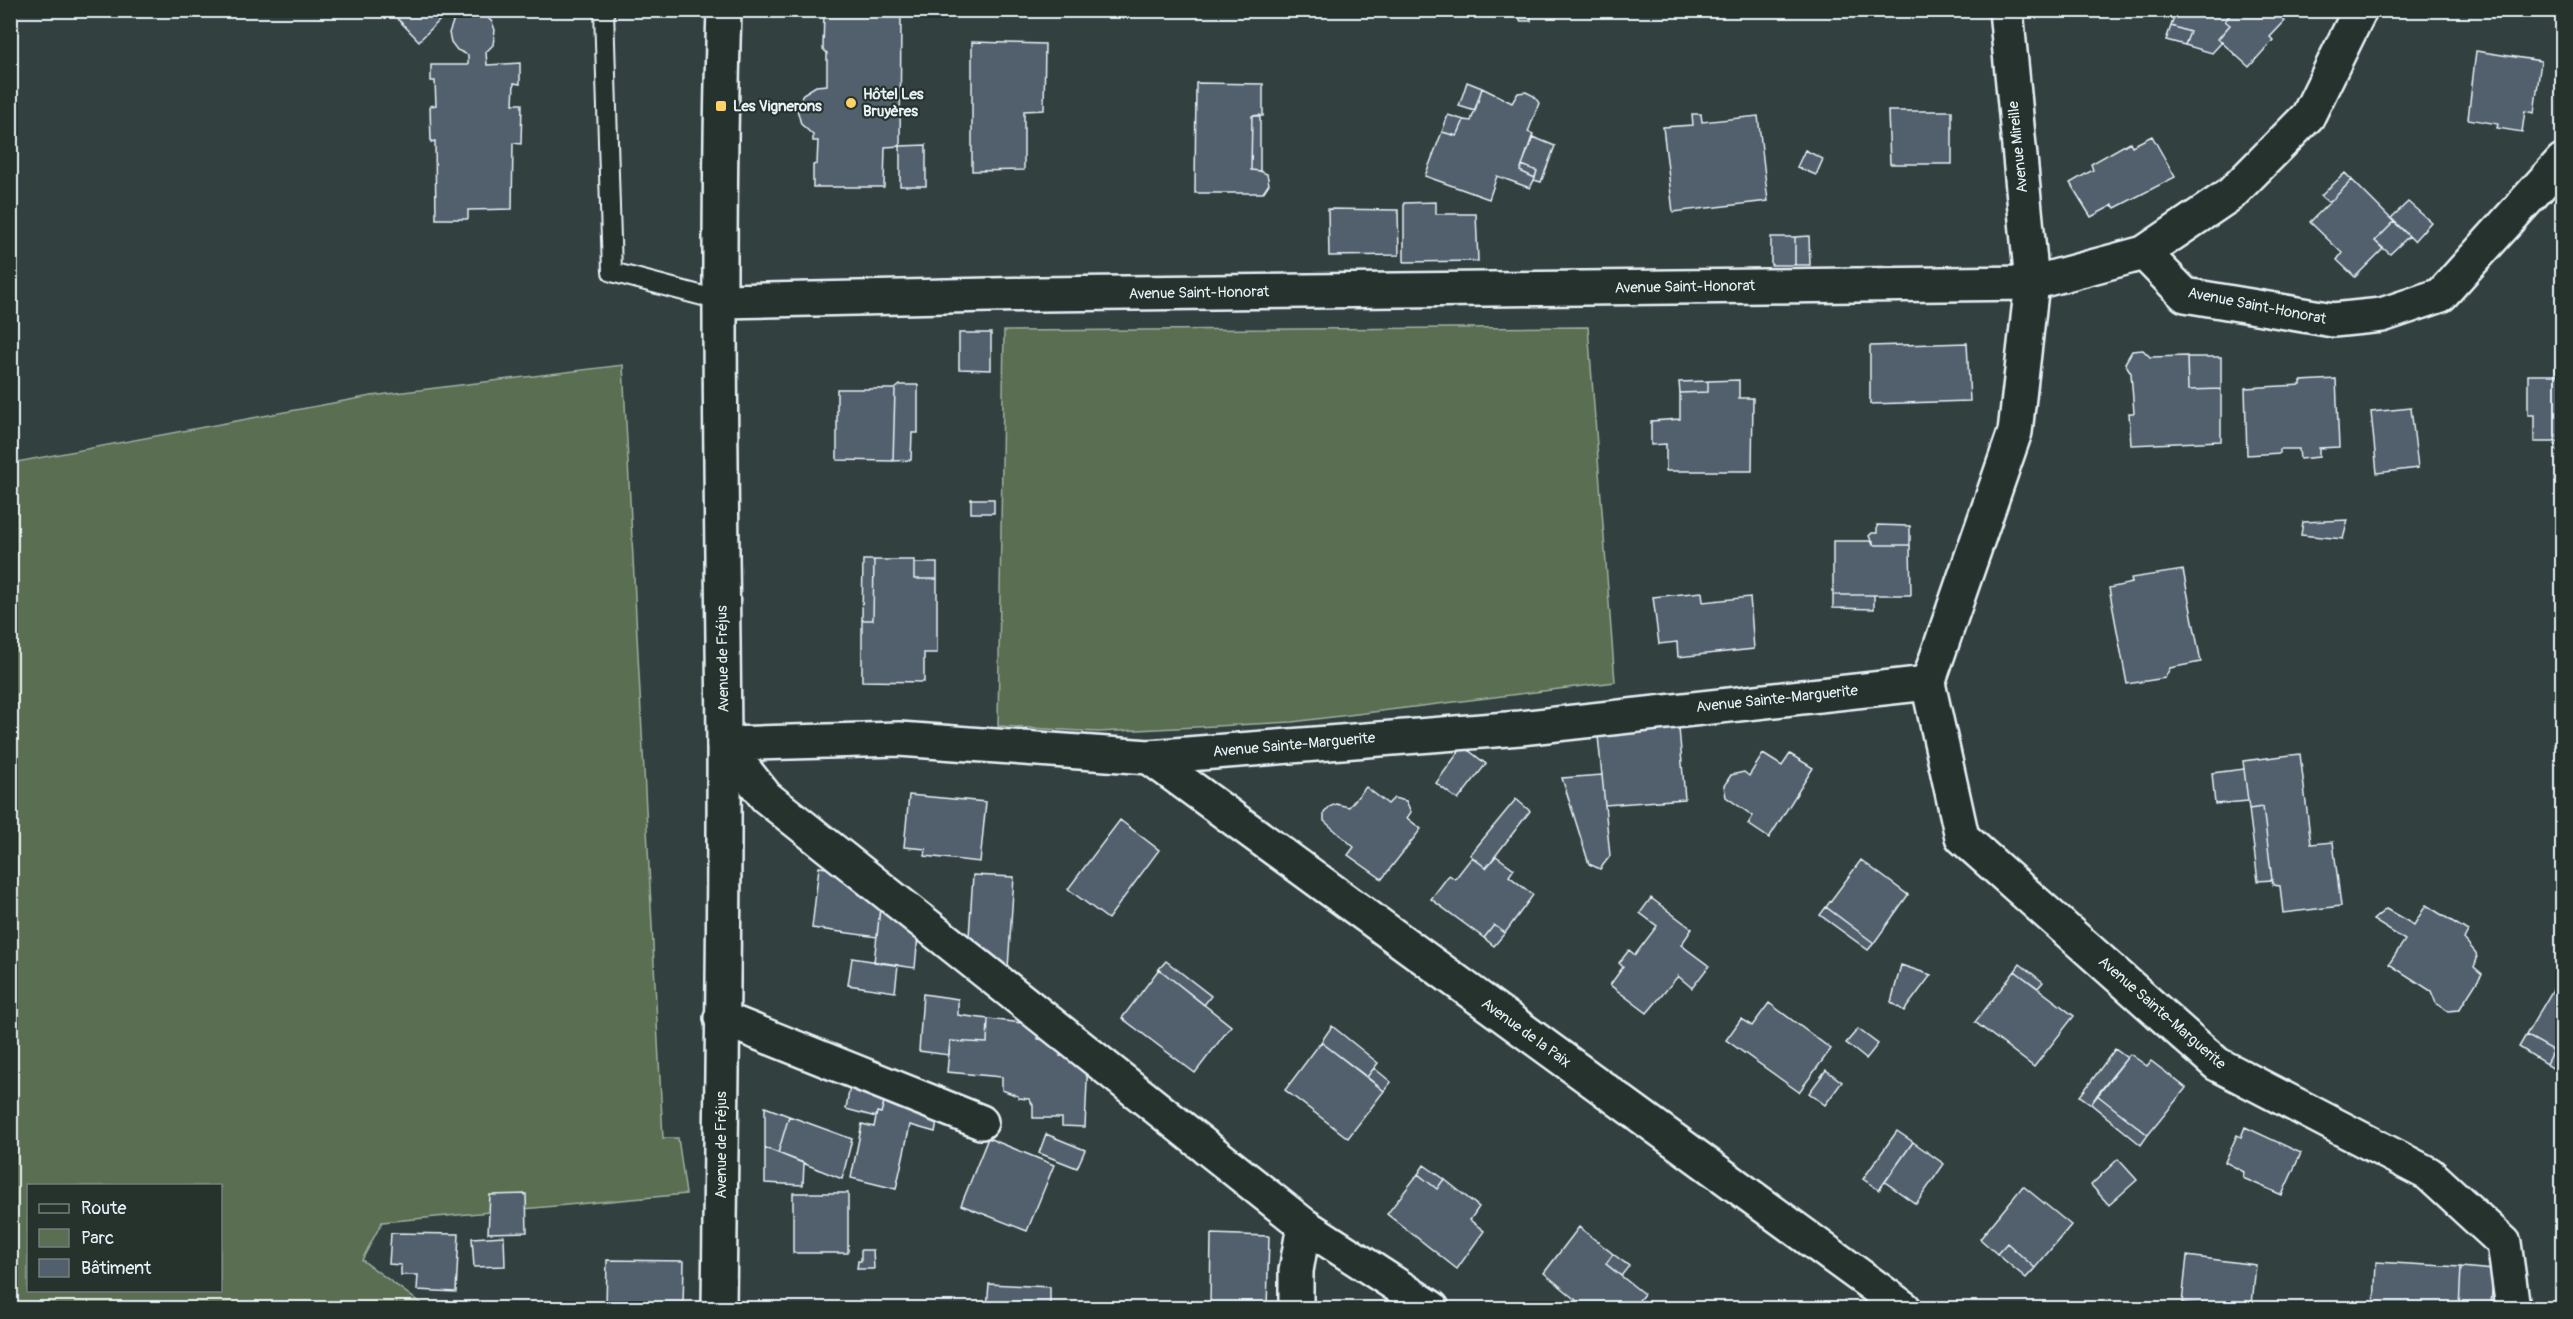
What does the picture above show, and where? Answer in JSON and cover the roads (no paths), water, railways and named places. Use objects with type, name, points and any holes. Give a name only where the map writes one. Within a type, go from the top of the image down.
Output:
[{"type":"street","name":"Avenue de Fréjus","points":[[719,1308],[724,744],[720,352],[721,106],[724,10]]},
{"type":"street","name":"Avenue Mireille","points":[[1928,683],[2015,432],[2032,283],[2006,10]]},
{"type":"street","points":[[2144,253],[2231,194],[2308,117],[2360,10]]},
{"type":"street","name":"Avenue Saint-Honorat","points":[[722,301],[1040,294],[2032,283],[2144,253],[2185,294],[2333,320],[2382,315],[2441,295],[2562,161]]},
{"type":"street","name":"Avenue Sainte-Marguerite","points":[[724,744],[899,739],[1149,757],[1520,728],[1928,683],[1962,837],[2217,1064],[2429,1174],[2504,1243],[2513,1308]]},
{"type":"street","points":[[724,744],[766,796],[1304,1225],[1432,1308]]},
{"type":"street","name":"Avenue de la Paix","points":[[1149,757],[1904,1308]]},
{"type":"street","points":[[721,1018],[981,1122]]},
{"type":"street","points":[[1296,1308],[1296,1271],[1304,1225]]},
{"type":"lane","points":[[604,10],[612,272],[722,301]]},
{"type":"place","name":"Hôtel Les Bruyères","points":[[851,103]]},
{"type":"place","name":"Les Vignerons","points":[[721,106]]}]
